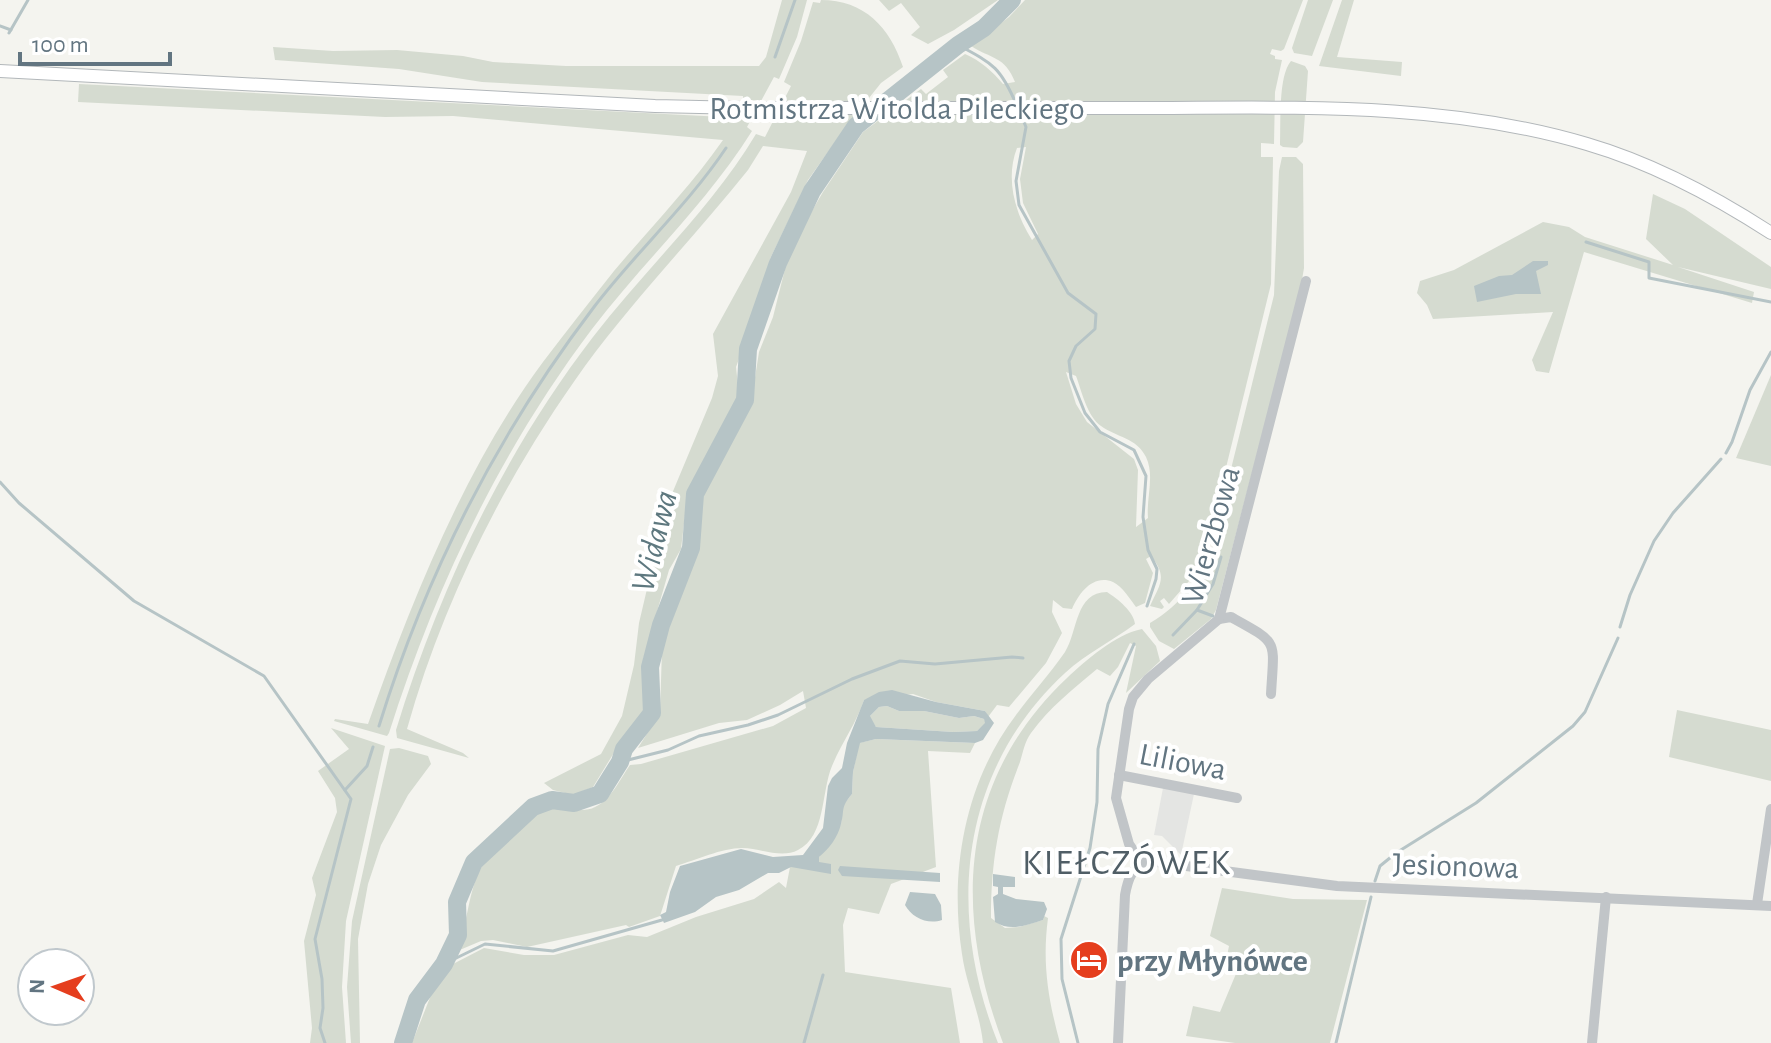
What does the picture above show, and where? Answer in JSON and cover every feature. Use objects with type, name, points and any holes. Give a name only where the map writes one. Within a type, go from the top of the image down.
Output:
[{"type":"main road","name":"Rotmistrza Witolda Pileckiego","points":[[0,71],[639,105],[744,108],[1317,108],[1470,119],[1589,144],[1681,182],[1771,233]]},
{"type":"street","name":"Wierzbowa","points":[[1142,863],[1129,844],[1116,798],[1133,697],[1148,679],[1219,619],[1306,281]]},
{"type":"street","points":[[1219,619],[1231,617],[1270,640],[1274,650],[1271,694]]},
{"type":"street","name":"Liliowa","points":[[1119,775],[1237,798]]},
{"type":"street","points":[[1757,904],[1771,809]]},
{"type":"street","name":"Jesionowa","points":[[1142,863],[1163,860],[1337,886],[1771,906]]},
{"type":"street","points":[[1118,1043],[1125,895],[1130,876],[1142,863]]},
{"type":"street","points":[[1592,1043],[1606,897]]},
{"type":"shaded area","points":[[782,0],[807,0],[797,37],[779,79],[774,77],[747,127],[752,131],[715,183],[592,329],[528,423],[499,472],[449,574],[389,733],[387,736],[334,721],[368,724],[442,537],[515,403],[605,282],[723,140],[453,116],[385,117],[78,102],[79,84],[743,118],[743,96],[482,82],[399,69],[275,60],[273,47],[333,51],[397,50],[493,62],[566,66],[759,66],[766,57]]},
{"type":"shaded area","points":[[821,0],[850,5],[873,18],[891,40],[903,67],[881,83],[808,180],[770,259],[762,297],[736,367],[739,395],[688,490],[681,549],[669,570],[643,660],[645,710],[640,722],[626,733],[593,787],[573,795],[553,790],[544,783],[601,754],[622,716],[634,665],[639,623],[666,508],[712,398],[718,376],[713,334],[791,192],[807,151],[763,146],[748,170],[585,366],[504,495],[439,632],[407,729],[469,758],[397,738],[396,730],[432,626],[453,575],[502,476],[560,382],[593,337],[699,213],[756,134],[765,137],[791,86],[784,82],[813,2],[820,3]]},
{"type":"shaded area","points":[[879,0],[998,0],[928,44],[911,35],[920,27],[901,3],[889,11]]},
{"type":"shaded area","points":[[1025,0],[1303,0],[1284,49],[1272,49],[1270,54],[1282,60],[1275,92],[1274,144],[1261,143],[1261,157],[1273,157],[1271,284],[1209,537],[1196,573],[1169,604],[1164,598],[1160,601],[1164,607],[1162,609],[1150,606],[1161,581],[1151,556],[1146,559],[1153,573],[1145,603],[1136,607],[1120,586],[1106,580],[1088,586],[1072,609],[1063,608],[1053,600],[1052,612],[1062,633],[1046,663],[1009,707],[997,705],[988,717],[985,711],[936,702],[913,694],[864,700],[832,766],[814,835],[798,850],[778,853],[734,849],[676,866],[660,916],[629,927],[626,925],[527,947],[493,940],[481,941],[455,952],[482,866],[499,844],[541,810],[551,806],[583,810],[595,807],[610,794],[630,765],[773,726],[806,708],[803,691],[747,720],[719,723],[638,748],[660,713],[662,649],[671,614],[700,547],[699,506],[704,489],[751,403],[759,352],[773,317],[787,261],[799,233],[863,132],[921,89],[926,94],[948,77],[943,70],[965,54],[986,67],[1003,84],[1015,82],[1007,67],[971,46],[1009,17]],"holes":[[[1026,147],[1020,179],[1023,203],[1038,234],[1032,240],[1021,219],[1012,184],[1017,148]],[[1066,372],[1076,376],[1096,422],[1132,442],[1146,457],[1150,472],[1148,518],[1136,527],[1138,470],[1134,459],[1087,422],[1076,404]]]},
{"type":"shaded area","points":[[1308,0],[1333,0],[1312,56],[1294,53],[1292,48]]},
{"type":"shaded area","points":[[1342,0],[1354,0],[1337,57],[1402,62],[1401,76],[1319,66]]},
{"type":"shaded area","points":[[1291,61],[1305,66],[1308,71],[1303,142],[1297,148],[1280,145],[1282,88]]},
{"type":"shaded area","points":[[1282,157],[1296,157],[1303,164],[1304,268],[1301,286],[1216,610],[1211,619],[1174,649],[1159,641],[1150,623],[1171,608],[1188,590],[1212,546],[1274,295]]},
{"type":"shaded area","points":[[1653,194],[1685,209],[1771,267],[1771,289],[1678,267],[1754,292],[1752,303],[1584,252],[1549,373],[1536,371],[1532,360],[1553,312],[1433,319],[1417,293],[1420,281],[1454,270],[1543,222],[1569,227],[1585,237],[1673,265],[1646,239]]},
{"type":"shaded area","points":[[1533,261],[1548,261],[1548,265],[1536,271],[1541,294],[1516,294],[1477,302],[1474,286],[1499,276],[1512,275]]},
{"type":"shaded area","points":[[1771,375],[1771,466],[1736,458]]},
{"type":"shaded area","points":[[1107,592],[1129,610],[1135,624],[1073,666],[1030,712],[1002,754],[984,799],[972,846],[968,895],[972,944],[982,994],[998,1043],[983,1043],[964,965],[958,923],[960,860],[973,798],[999,741],[1065,652],[1083,605],[1089,598]]},
{"type":"shaded area","points":[[1142,629],[1156,646],[1160,661],[1126,693],[1136,646],[1130,643],[1110,676],[1097,669],[1046,715],[1024,747],[998,838],[991,918],[1005,928],[1043,920],[1044,916],[1048,918],[1047,981],[1060,1043],[1003,1043],[987,994],[977,945],[973,896],[976,849],[986,804],[1004,760],[1031,718],[1092,656],[1122,636]]},
{"type":"shaded area","points":[[892,690],[985,711],[994,723],[983,740],[975,743],[876,739],[860,743],[853,772],[852,794],[844,806],[840,829],[819,857],[819,862],[831,864],[831,874],[791,867],[779,873],[768,873],[739,890],[716,897],[695,912],[664,923],[660,915],[666,912],[680,866],[741,849],[773,857],[803,855],[823,828],[828,786],[842,768],[847,743],[864,700],[879,692]],"holes":[[[887,706],[899,711],[924,711],[959,718],[974,716],[984,719],[985,723],[977,731],[953,732],[876,727],[870,716],[879,707]]]},
{"type":"shaded area","points":[[887,706],[899,711],[924,711],[959,718],[974,716],[984,719],[986,723],[977,731],[953,732],[876,727],[869,717],[879,707]]},
{"type":"shaded area","points":[[1677,710],[1771,730],[1771,781],[1669,757]]},
{"type":"shaded area","points":[[331,728],[385,746],[346,921],[342,987],[346,1043],[310,1043],[312,1028],[304,941],[316,895],[312,878],[337,812],[335,798],[318,771],[349,749]]},
{"type":"shaded area","points":[[876,739],[975,743],[970,753],[928,751],[936,867],[891,884],[879,914],[848,908],[843,925],[845,972],[951,988],[960,1043],[412,1043],[433,990],[453,964],[484,948],[524,955],[554,955],[628,935],[647,937],[696,917],[754,899],[779,882],[786,888],[790,867],[803,867],[819,857],[841,824],[843,805],[852,794],[859,743]]},
{"type":"shaded area","points":[[399,748],[428,756],[431,764],[408,795],[381,845],[368,884],[358,939],[360,1043],[351,1043],[347,987],[352,921],[390,749]]},
{"type":"shaded area","points":[[1163,788],[1194,794],[1181,855],[1162,836],[1154,835]]},
{"type":"shaded area","points":[[840,866],[940,873],[940,882],[842,876],[838,870]]},
{"type":"shaded area","points":[[993,874],[1015,877],[1015,887],[1003,887],[1003,894],[1016,899],[1044,902],[1047,909],[1043,920],[1013,927],[995,922],[993,897],[998,894],[998,887],[993,886]]},
{"type":"shaded area","points":[[1222,888],[1293,899],[1367,900],[1330,1043],[1235,1043],[1186,1036],[1193,1006],[1220,1012],[1238,969],[1225,966],[1229,946],[1210,936]]},
{"type":"shaded area","points":[[910,892],[935,894],[941,905],[942,920],[926,921],[912,914],[905,905]]},
{"type":"waterway","points":[[9,33],[28,0]]},
{"type":"waterway","points":[[775,57],[795,0]]},
{"type":"waterway","name":"Widawa","points":[[403,1043],[417,1000],[444,964],[458,935],[457,902],[474,862],[533,807],[552,800],[574,803],[600,794],[620,762],[624,749],[652,713],[650,667],[661,625],[691,548],[695,494],[745,400],[748,349],[778,263],[812,191],[856,126],[984,28],[1012,0]]},
{"type":"waterway","points":[[0,26],[11,30]]},
{"type":"waterway","points":[[958,45],[995,68],[1017,106]]},
{"type":"waterway","points":[[1020,113],[1026,127],[1016,181],[1019,205],[1068,293],[1096,314],[1095,329],[1076,346],[1069,361],[1071,378],[1085,413],[1100,432],[1134,450],[1146,476],[1143,517],[1148,550],[1157,569],[1147,606]]},
{"type":"waterway","points":[[379,726],[442,560],[496,455],[559,355],[594,307],[726,148]]},
{"type":"waterway","points":[[1586,242],[1649,262],[1649,278],[1771,302]]},
{"type":"waterway","points":[[1726,453],[1750,390],[1771,352]]},
{"type":"waterway","points":[[1620,627],[1630,595],[1654,541],[1673,513],[1721,459]]},
{"type":"waterway","points":[[0,482],[19,503],[134,601],[264,676],[351,799],[315,939],[322,979],[320,1028],[325,1043]]},
{"type":"waterway","points":[[1213,616],[1197,610],[1213,584],[1221,557]]},
{"type":"waterway","points":[[1173,635],[1197,610]]},
{"type":"waterway","points":[[1375,881],[1380,866],[1396,853],[1476,803],[1573,726],[1585,712],[1618,638]]},
{"type":"waterway","points":[[1078,1043],[1062,979],[1061,939],[1090,848],[1097,802],[1098,749],[1108,704],[1134,644]]},
{"type":"waterway","points":[[620,762],[778,715],[852,679],[900,661],[935,664],[1023,658]]},
{"type":"waterway","points":[[345,790],[367,766],[373,747]]},
{"type":"waterway","points":[[1336,1043],[1371,897]]},
{"type":"waterway","points":[[444,964],[485,944],[553,951],[662,920]]},
{"type":"waterway","points":[[804,1043],[823,975]]},
{"type":"place","name":"przy Młynówce","points":[[1089,960]]},
{"type":"district","name":"KIEŁCZÓWEK","points":[[1127,861]]}]
